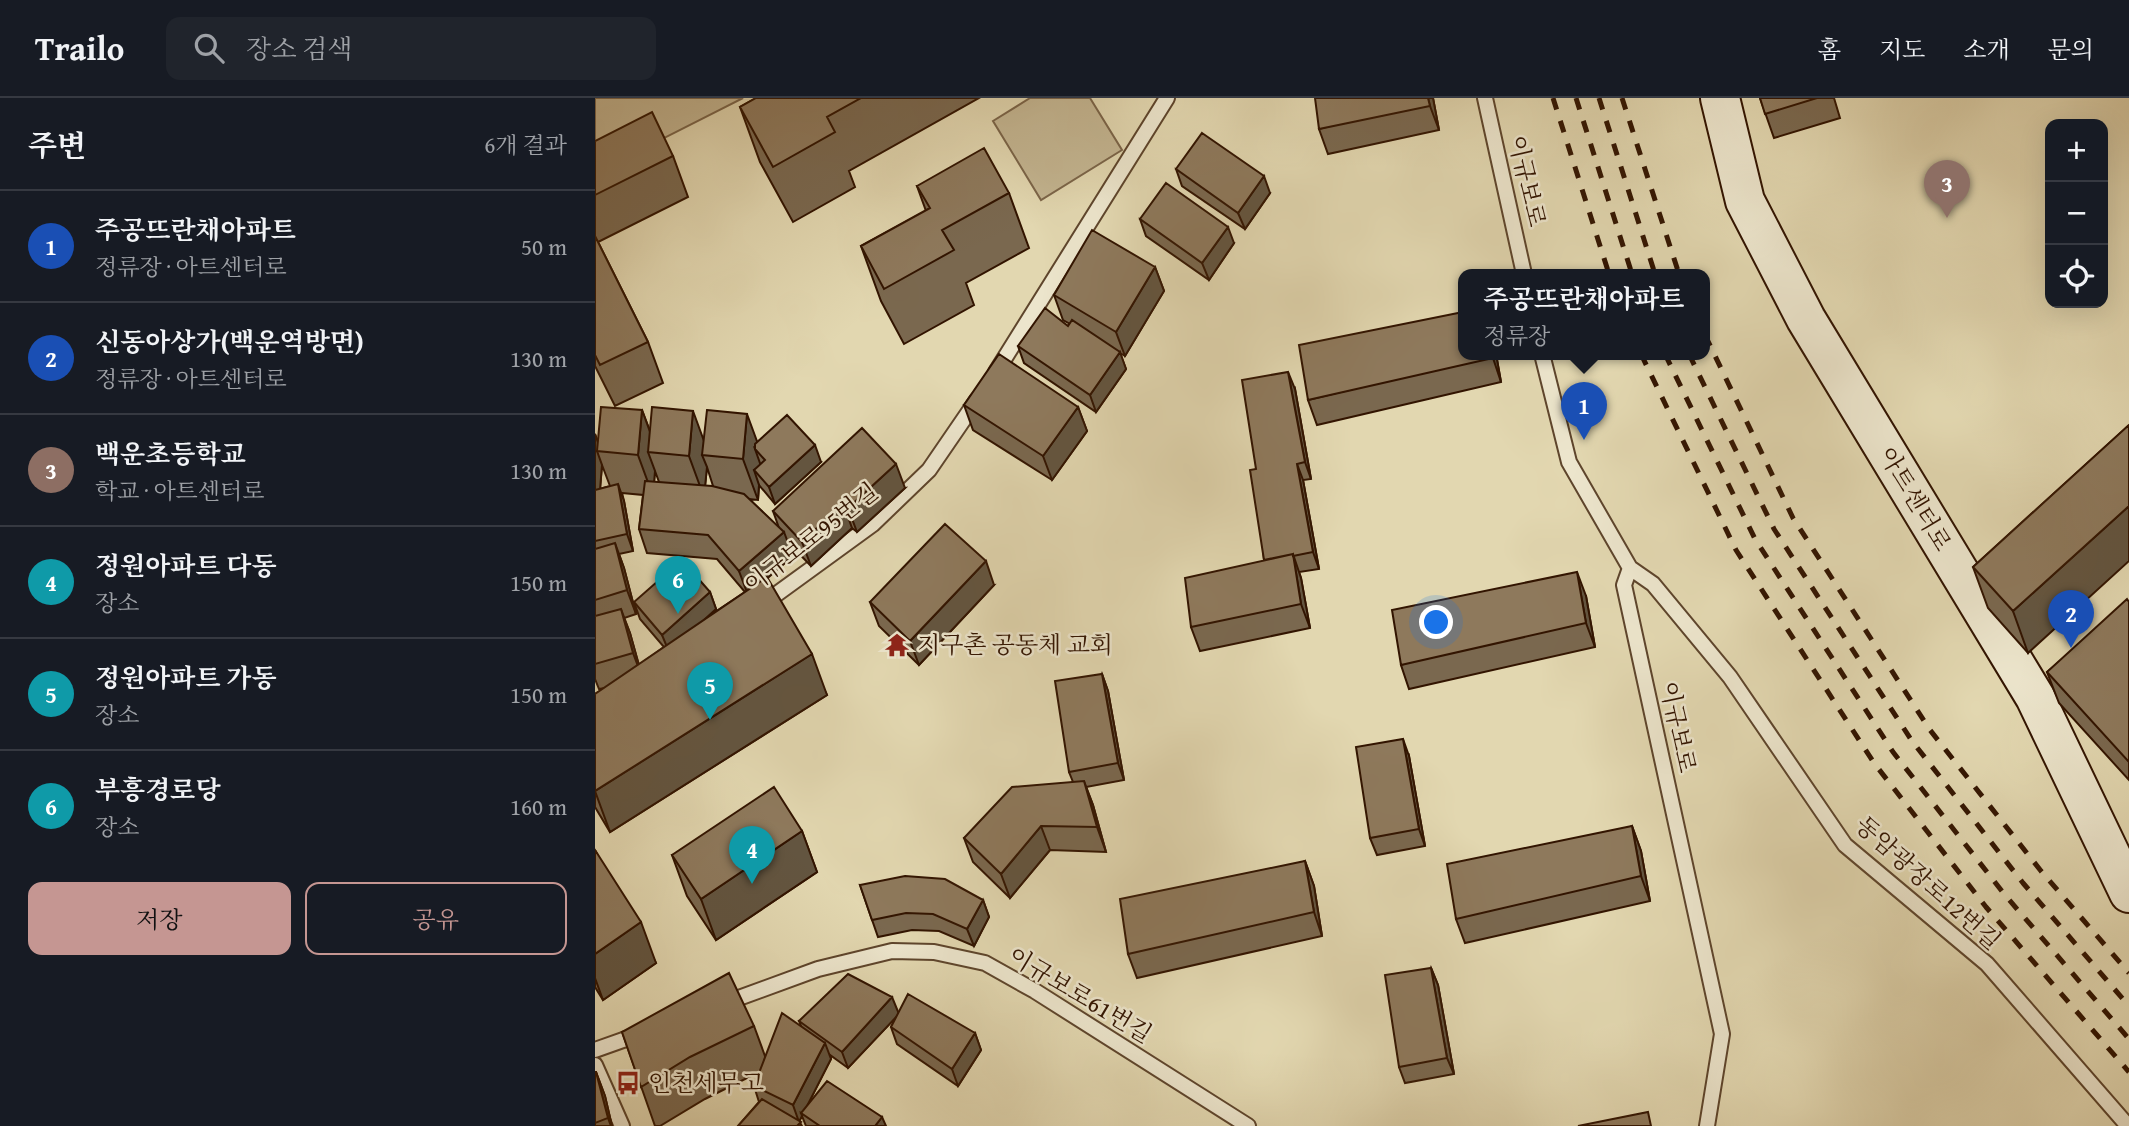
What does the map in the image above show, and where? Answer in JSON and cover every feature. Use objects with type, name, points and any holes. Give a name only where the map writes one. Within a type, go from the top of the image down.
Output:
[{"type":"street","name":"아트센터로","points":[[1720,98],[1745,201],[1806,319],[2035,697],[2129,893]]},
{"type":"lane","name":"이규보로95번길","points":[[754,611],[873,524],[929,470],[996,371],[1167,98]]},
{"type":"lane","name":"이규보로","points":[[1485,98],[1523,269]]},
{"type":"lane","points":[[1544,360],[1569,462],[1630,568]]},
{"type":"lane","name":"이규보로","points":[[1630,568],[1624,585],[1722,1034],[1707,1126]]},
{"type":"lane","name":"동암광장로12번길","points":[[1630,568],[1653,584],[1730,677],[1845,845],[1987,964],[2127,1126]]},
{"type":"lane","name":"이규보로61번길","points":[[713,1007],[818,969],[892,951],[947,955],[985,963],[1025,985],[1248,1126]]},
{"type":"lane","points":[[595,1050],[661,1026]]},
{"type":"lane","points":[[595,1065],[622,1126]]},
{"type":"shaded area","points":[[595,98],[743,98],[595,173]]},
{"type":"shaded area","points":[[1030,98],[1090,98],[1122,150],[1041,200],[993,121]]},
{"type":"building","points":[[756,98],[861,98],[827,117],[835,132],[773,167],[740,107]]},
{"type":"building","points":[[1315,98],[1428,98],[1430,106],[1319,129]]},
{"type":"building","points":[[1760,98],[1817,98],[1765,114]]},
{"type":"building","points":[[652,112],[673,156],[595,195],[595,141]]},
{"type":"building","points":[[1202,133],[1264,176],[1238,213],[1176,169]]},
{"type":"building","points":[[984,148],[1009,193],[942,230],[954,250],[884,289],[861,246],[930,208],[917,186]]},
{"type":"building","points":[[1166,183],[1228,227],[1202,263],[1140,219]]},
{"type":"building","points":[[1092,230],[1155,267],[1116,332],[1054,295]]},
{"type":"building","points":[[595,236],[648,342],[600,365],[595,355]]},
{"type":"building","points":[[1045,308],[1068,326],[1072,320],[1120,352],[1090,395],[1018,346]]},
{"type":"building","points":[[1458,313],[1458,360],[1484,360],[1308,400],[1299,345]]},
{"type":"building","points":[[999,354],[1078,407],[1043,456],[964,405]]},
{"type":"building","points":[[1288,372],[1305,462],[1297,464],[1313,552],[1264,560],[1250,470],[1256,469],[1242,380]]},
{"type":"building","points":[[601,407],[642,410],[638,455],[597,451]]},
{"type":"building","points":[[652,407],[693,411],[689,456],[648,452]]},
{"type":"building","points":[[707,410],[747,414],[743,459],[702,455]]},
{"type":"building","points":[[787,415],[815,445],[769,487],[754,470],[765,460],[755,449],[755,444]]},
{"type":"building","points":[[2129,425],[2129,506],[2013,611],[1973,567]]},
{"type":"building","points":[[862,428],[896,464],[848,508],[843,503],[802,542],[773,511]]},
{"type":"building","points":[[645,481],[712,486],[744,494],[784,532],[739,571],[708,535],[639,529]]},
{"type":"building","points":[[618,484],[627,534],[595,541],[595,490]]},
{"type":"building","points":[[945,524],[986,561],[910,641],[870,602]]},
{"type":"building","points":[[615,543],[627,590],[595,600],[595,549]]},
{"type":"building","points":[[1293,554],[1301,604],[1191,627],[1185,578]]},
{"type":"building","points":[[682,560],[710,592],[662,635],[634,602]]},
{"type":"building","points":[[1577,572],[1586,623],[1401,665],[1392,610]]},
{"type":"building","points":[[767,577],[812,654],[595,791],[595,694]]},
{"type":"building","points":[[2127,599],[2129,602],[2129,762],[2047,672]]},
{"type":"building","points":[[621,609],[633,653],[595,664],[595,616]]},
{"type":"building","points":[[1102,674],[1118,763],[1069,772],[1055,681]]},
{"type":"building","points":[[1403,739],[1419,829],[1370,838],[1356,747]]},
{"type":"building","points":[[1084,781],[1097,827],[1041,826],[1001,874],[964,838],[1012,787]]},
{"type":"building","points":[[774,787],[802,831],[701,899],[672,855]]},
{"type":"building","points":[[1632,826],[1641,876],[1456,919],[1447,864]]},
{"type":"building","points":[[595,850],[641,922],[595,954]]},
{"type":"building","points":[[1305,861],[1314,912],[1128,954],[1120,899]]},
{"type":"building","points":[[905,876],[945,879],[983,900],[967,929],[933,914],[906,913],[872,920],[860,885]]},
{"type":"building","points":[[1431,968],[1447,1058],[1399,1067],[1385,975]]},
{"type":"building","points":[[729,973],[754,1026],[690,1057],[641,1087],[622,1032]]},
{"type":"building","points":[[848,974],[892,997],[842,1052],[799,1021]]},
{"type":"building","points":[[908,994],[975,1033],[952,1069],[891,1027]]},
{"type":"building","points":[[782,1013],[825,1043],[793,1105],[754,1086]]},
{"type":"building","points":[[595,1072],[608,1118],[595,1123]]},
{"type":"building","points":[[827,1081],[882,1117],[875,1126],[820,1126],[801,1113]]},
{"type":"building","points":[[762,1099],[801,1122],[797,1126],[738,1126]]},
{"type":"building","points":[[1648,1112],[1651,1126],[1578,1126]]},
{"type":"railway","points":[[1553,98],[1607,269]]},
{"type":"railway","points":[[1576,98],[1630,269]]},
{"type":"railway","points":[[1599,98],[1653,269]]},
{"type":"railway","points":[[1622,98],[1677,269]]},
{"type":"railway","points":[[1710,345],[1793,518],[1930,730],[2041,871],[2129,973]]},
{"type":"railway","points":[[1644,360],[1736,550],[1874,763],[1986,907],[2129,1072]]},
{"type":"railway","points":[[1668,360],[1755,539],[1893,752],[2005,895],[2129,1039]]},
{"type":"railway","points":[[1692,360],[1774,529],[1912,741],[2023,883],[2129,1006]]},
{"type":"place","name":"백운초등학교","points":[[1947,218]]},
{"type":"place","name":"주공뜨란채아파트","points":[[1584,440]]},
{"type":"place","name":"부흥경로당","points":[[678,614]]},
{"type":"place","name":"지구촌 공동체 교회","points":[[897,645]]},
{"type":"place","name":"신동아상가(백운역방면)","points":[[2071,648]]},
{"type":"place","name":"정원아파트 가동","points":[[710,720]]},
{"type":"place","name":"정원아파트 다동","points":[[752,884]]},
{"type":"place","name":"인천세무고","points":[[628,1083]]}]
